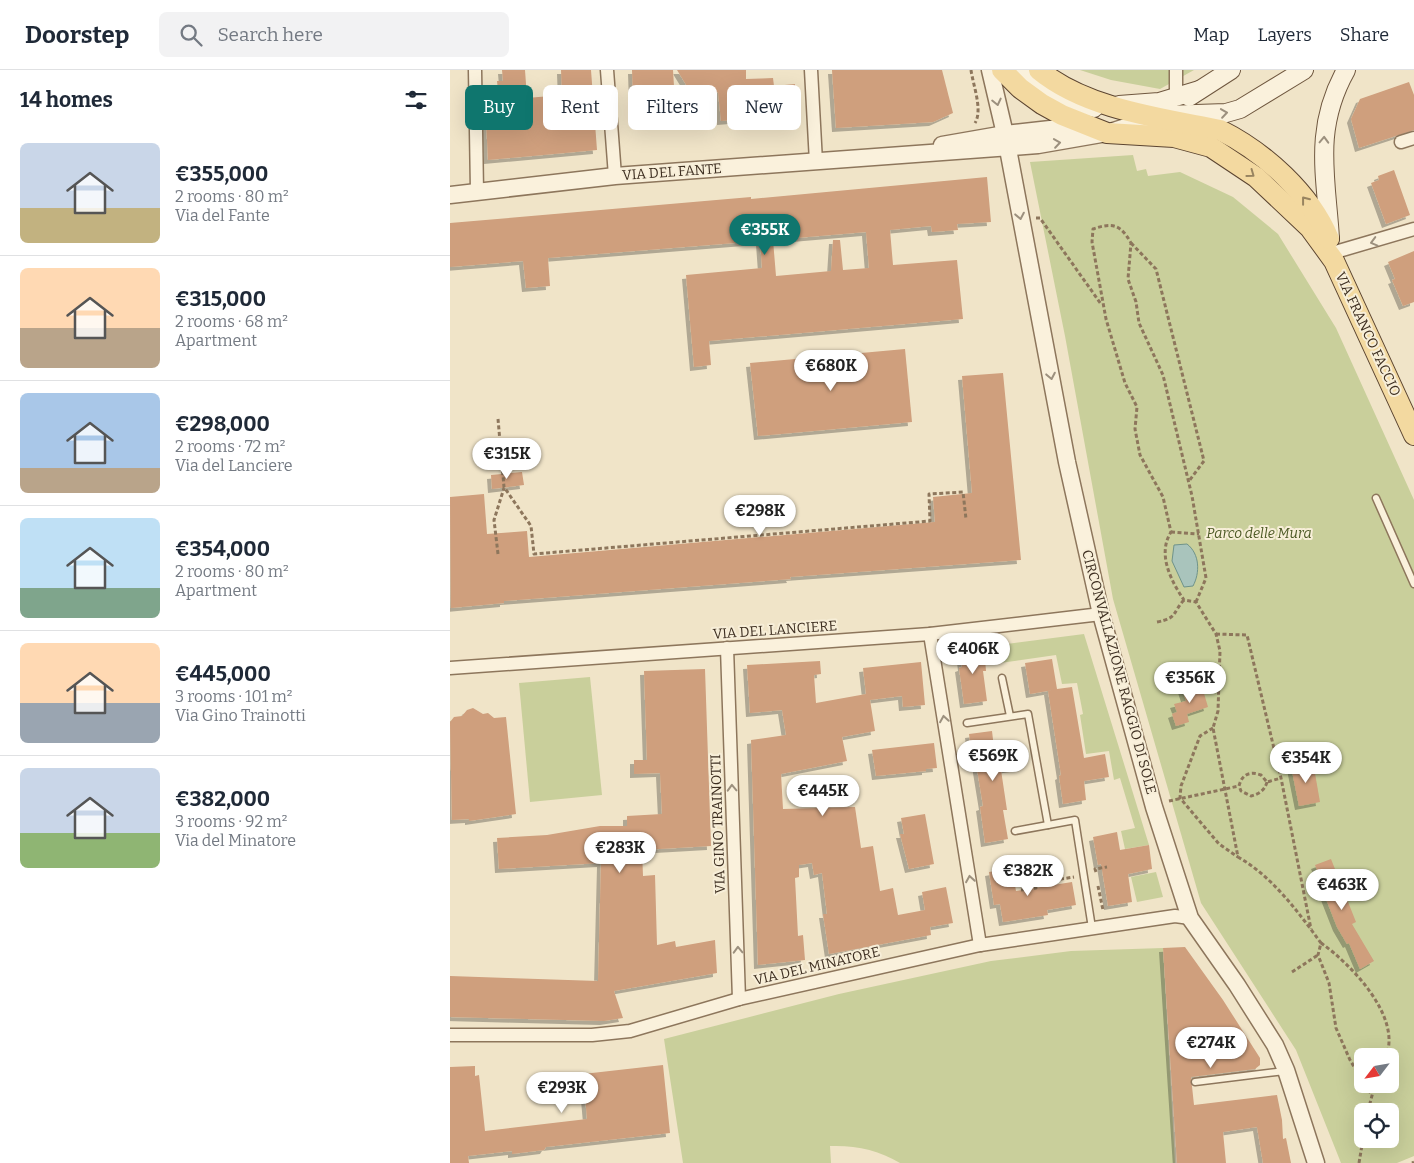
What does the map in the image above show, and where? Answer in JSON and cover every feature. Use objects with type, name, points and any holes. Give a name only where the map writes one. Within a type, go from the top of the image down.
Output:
[{"type":"main road","points":[[1002,70],[1042,104],[1106,133]]},
{"type":"main road","points":[[1018,70],[1045,92],[1079,104],[1158,117],[1187,130],[1211,147]]},
{"type":"main road","name":"VIA FRANCO FACCIO","points":[[1039,70],[1052,81],[1094,100],[1158,117],[1220,130],[1233,137],[1273,167],[1304,198],[1320,220],[1332,252],[1414,435]]},
{"type":"main road","points":[[1158,117],[1231,70]]},
{"type":"main road","points":[[1158,117],[1174,114],[1226,113],[1240,109],[1304,70]]},
{"type":"main road","name":"VIA FRANCO FACCIO","points":[[1332,252],[1323,184],[1324,133],[1334,93],[1346,70]]},
{"type":"main road","points":[[1112,105],[1159,102],[1199,90]]},
{"type":"main road","name":"VIA FRANCO FACCIO","points":[[1106,133],[1174,137],[1211,147],[1256,177],[1310,228],[1332,252]]},
{"type":"street","points":[[475,70],[477,191]]},
{"type":"street","points":[[607,70],[615,176]]},
{"type":"street","points":[[810,70],[816,162]]},
{"type":"street","name":"CIRCONVALLAZIONE RAGGIO DI SOLE","points":[[990,70],[1007,141],[1067,462],[1102,614],[1154,806],[1190,918],[1247,1000],[1275,1045],[1286,1070],[1316,1163]]},
{"type":"street","points":[[1176,70],[1176,97]]},
{"type":"street","points":[[1007,141],[1088,125],[1158,117]]},
{"type":"street","points":[[1007,141],[1065,142],[1106,133],[1158,117]]},
{"type":"street","name":"VIA DEL FANTE","points":[[894,156],[971,138],[1007,141]]},
{"type":"street","points":[[1401,142],[1414,138]]},
{"type":"street","name":"VIA DEL FANTE","points":[[450,195],[615,176],[991,150],[1007,141]]},
{"type":"street","points":[[1332,252],[1414,229]]},
{"type":"street","name":"VIA DEL LANCIERE","points":[[450,668],[930,634],[1102,614]]},
{"type":"street","points":[[930,634],[980,945]]},
{"type":"street","name":"VIA GINO TRAINOTTI","points":[[727,648],[740,999]]},
{"type":"street","name":"VIA DEL MINATORE","points":[[450,1035],[592,1034],[630,1031],[740,999],[980,945],[1175,916],[1190,918]]},
{"type":"lane","points":[[1376,498],[1414,584]]},
{"type":"lane","points":[[1002,678],[1010,716]]},
{"type":"lane","points":[[967,723],[1028,714],[1048,825]]},
{"type":"lane","points":[[1015,831],[1075,820],[1092,928]]},
{"type":"lane","points":[[1195,1082],[1286,1070]]},
{"type":"path","points":[[970,127],[978,117],[971,70]]},
{"type":"path","points":[[1034,209],[1038,228]]},
{"type":"path","points":[[1036,218],[1040,218],[1103,306]]},
{"type":"path","points":[[1189,482],[1204,461],[1156,269],[1117,226],[1105,224],[1093,229],[1092,242],[1103,306],[1125,382],[1137,407],[1135,429],[1140,454],[1163,497],[1171,532],[1166,541],[1164,552],[1172,582],[1184,600],[1196,602],[1216,634],[1220,651],[1218,712],[1213,728],[1238,857]]},
{"type":"path","points":[[1131,243],[1128,279],[1136,302],[1139,323],[1163,375],[1189,482],[1199,534],[1206,578],[1196,602]]},
{"type":"path","points":[[498,419],[504,487],[494,520],[498,554]]},
{"type":"path","points":[[504,487],[531,526],[534,554],[930,521],[929,494],[963,492],[966,519]]},
{"type":"path","points":[[1171,532],[1199,534]]},
{"type":"path","points":[[1157,622],[1170,620],[1175,616],[1184,600]]},
{"type":"path","points":[[1216,634],[1247,635],[1281,778],[1311,929]]},
{"type":"path","points":[[1213,728],[1200,736],[1181,786],[1180,798],[1219,844],[1266,878],[1321,943],[1338,954],[1379,1003],[1391,1044],[1389,1048]]},
{"type":"path","points":[[1250,773],[1261,775],[1267,782],[1266,788],[1251,796],[1241,791],[1239,786],[1242,778],[1250,773]]},
{"type":"path","points":[[1267,782],[1281,778]]},
{"type":"path","points":[[1166,792],[1169,802],[1239,786]]},
{"type":"path","points":[[1103,910],[1095,870],[1107,867]]},
{"type":"path","points":[[1020,890],[1036,888],[1035,883],[1075,877],[1076,886]]},
{"type":"path","points":[[1321,943],[1318,955],[1329,983],[1336,1028],[1354,1067]]},
{"type":"path","points":[[1292,972],[1318,955]]},
{"type":"path","points":[[1369,1103],[1371,1094]]},
{"type":"path","points":[[1359,1163],[1362,1148]]},
{"type":"green space","points":[[1080,70],[1194,70],[1160,89],[1111,80]]},
{"type":"green space","name":"Parco delle Mura","points":[[1133,155],[1137,171],[1146,169],[1148,176],[1180,172],[1233,197],[1278,234],[1336,328],[1414,500],[1414,1156],[1397,1163],[1341,1163],[1296,1050],[1201,903],[1113,599],[1065,336],[1030,162]]},
{"type":"green space","points":[[1084,634],[1149,845],[1125,849],[1121,831],[1135,828],[1120,778],[1114,780],[1109,751],[1086,754],[1080,715],[1083,714],[1077,683],[1062,684],[1056,655],[986,665],[984,647]]},
{"type":"green space","points":[[590,677],[602,795],[530,802],[519,683]]},
{"type":"green space","points":[[1156,872],[1163,897],[1137,902],[1131,877]]},
{"type":"green space","points":[[1163,948],[1175,1163],[900,1163],[875,1152],[858,1148],[830,1146],[831,1163],[683,1163],[664,1039],[839,994],[991,961],[1071,951]]},
{"type":"water","points":[[1187,544],[1194,553],[1198,570],[1193,586],[1184,587],[1172,561],[1174,545]]},
{"type":"building","points":[[502,70],[525,70],[526,85],[497,85],[497,81],[503,81]]},
{"type":"building","points":[[561,70],[591,70],[592,85],[562,85]]},
{"type":"building","points":[[632,70],[673,70],[674,85],[633,85]]},
{"type":"building","points":[[677,70],[746,70],[746,79],[773,78],[774,85],[727,85],[727,120],[721,121],[717,85],[686,85]]},
{"type":"building","points":[[832,70],[942,70],[953,113],[933,122],[836,128]]},
{"type":"building","points":[[1409,82],[1414,95],[1414,130],[1359,148],[1351,119],[1360,99]]},
{"type":"building","points":[[533,97],[543,97],[543,130],[596,130],[597,150],[488,160],[487,130],[533,130]]},
{"type":"building","points":[[1394,170],[1410,215],[1386,224],[1371,183],[1379,180],[1378,176]]},
{"type":"building","points":[[987,177],[991,222],[957,224],[958,230],[932,232],[931,226],[890,230],[893,265],[957,260],[963,319],[709,341],[711,365],[694,367],[686,275],[762,268],[760,241],[548,258],[550,286],[526,288],[523,261],[450,267],[450,223],[751,197],[751,199]],"holes":[[[866,232],[869,268],[843,270],[840,240],[833,240],[831,271],[776,276],[773,240]]]},
{"type":"building","points":[[1414,251],[1414,302],[1403,306],[1392,280],[1395,279],[1388,262]]},
{"type":"building","points":[[905,349],[912,422],[758,436],[750,363]]},
{"type":"building","points":[[1003,373],[1021,560],[504,601],[504,603],[451,608],[450,497],[484,494],[487,534],[527,531],[529,557],[935,522],[933,497],[972,493],[962,376]]},
{"type":"building","points":[[522,472],[524,485],[492,489],[491,475]]},
{"type":"building","points":[[984,647],[986,671],[983,671],[987,701],[964,704],[959,668],[962,667],[960,650]]},
{"type":"building","points":[[1052,659],[1057,689],[1072,687],[1084,758],[1105,754],[1109,777],[1084,781],[1086,800],[1063,804],[1059,776],[1061,775],[1048,691],[1053,690],[1030,694],[1025,663]]},
{"type":"building","points":[[820,661],[821,674],[814,675],[816,703],[866,694],[863,668],[921,662],[925,705],[903,707],[902,696],[870,700],[875,731],[842,737],[847,761],[781,774],[783,809],[855,807],[861,848],[873,846],[880,891],[893,888],[898,915],[925,910],[922,892],[946,887],[953,923],[930,927],[931,935],[829,954],[823,914],[827,914],[822,873],[814,875],[812,863],[799,865],[799,877],[795,878],[798,936],[803,935],[805,960],[758,965],[751,740],[786,735],[782,710],[750,713],[747,665]]},
{"type":"building","points":[[705,669],[711,846],[642,850],[643,876],[655,875],[657,945],[675,941],[676,947],[715,940],[717,973],[614,991],[623,1018],[604,1021],[450,1017],[450,976],[598,981],[601,863],[499,869],[497,838],[547,835],[600,826],[627,826],[627,816],[662,814],[660,773],[634,774],[634,760],[647,760],[644,671]]},
{"type":"building","points":[[1201,683],[1208,707],[1187,714],[1189,722],[1176,726],[1172,714],[1177,712],[1174,704],[1186,701],[1182,689]]},
{"type":"building","points":[[473,708],[483,714],[488,713],[494,718],[506,717],[516,814],[469,821],[469,819],[452,820],[450,722],[454,717],[462,716],[467,710]]},
{"type":"building","points":[[992,731],[994,748],[1016,744],[1020,767],[1001,770],[1007,810],[1003,810],[1008,839],[985,843],[980,807],[983,806],[976,763],[973,764],[969,734]]},
{"type":"building","points":[[934,743],[937,768],[926,769],[926,771],[876,776],[872,750]]},
{"type":"building","points":[[1313,762],[1320,802],[1299,806],[1291,766]]},
{"type":"building","points":[[925,814],[934,864],[909,869],[900,834],[904,834],[901,818]]},
{"type":"building","points":[[1117,832],[1120,850],[1149,845],[1152,869],[1128,874],[1132,902],[1108,906],[1101,864],[1098,865],[1093,837]]},
{"type":"building","points":[[1331,859],[1356,922],[1352,924],[1374,961],[1360,969],[1349,943],[1347,944],[1337,927],[1317,876],[1319,875],[1315,865]]},
{"type":"building","points":[[1012,868],[1016,891],[1072,882],[1076,905],[1047,910],[1048,915],[1003,922],[1000,904],[994,905],[989,872]]},
{"type":"building","points":[[1185,947],[1223,1000],[1260,1058],[1260,1065],[1255,1069],[1191,1077],[1194,1105],[1277,1095],[1282,1120],[1283,1139],[1286,1138],[1291,1163],[1263,1163],[1257,1127],[1223,1132],[1226,1163],[1177,1163],[1163,948]]},
{"type":"building","points":[[663,1065],[670,1133],[546,1147],[544,1150],[512,1154],[512,1151],[468,1156],[469,1163],[450,1163],[450,1067],[475,1066],[475,1076],[479,1075],[485,1131],[587,1119],[583,1074]]}]
